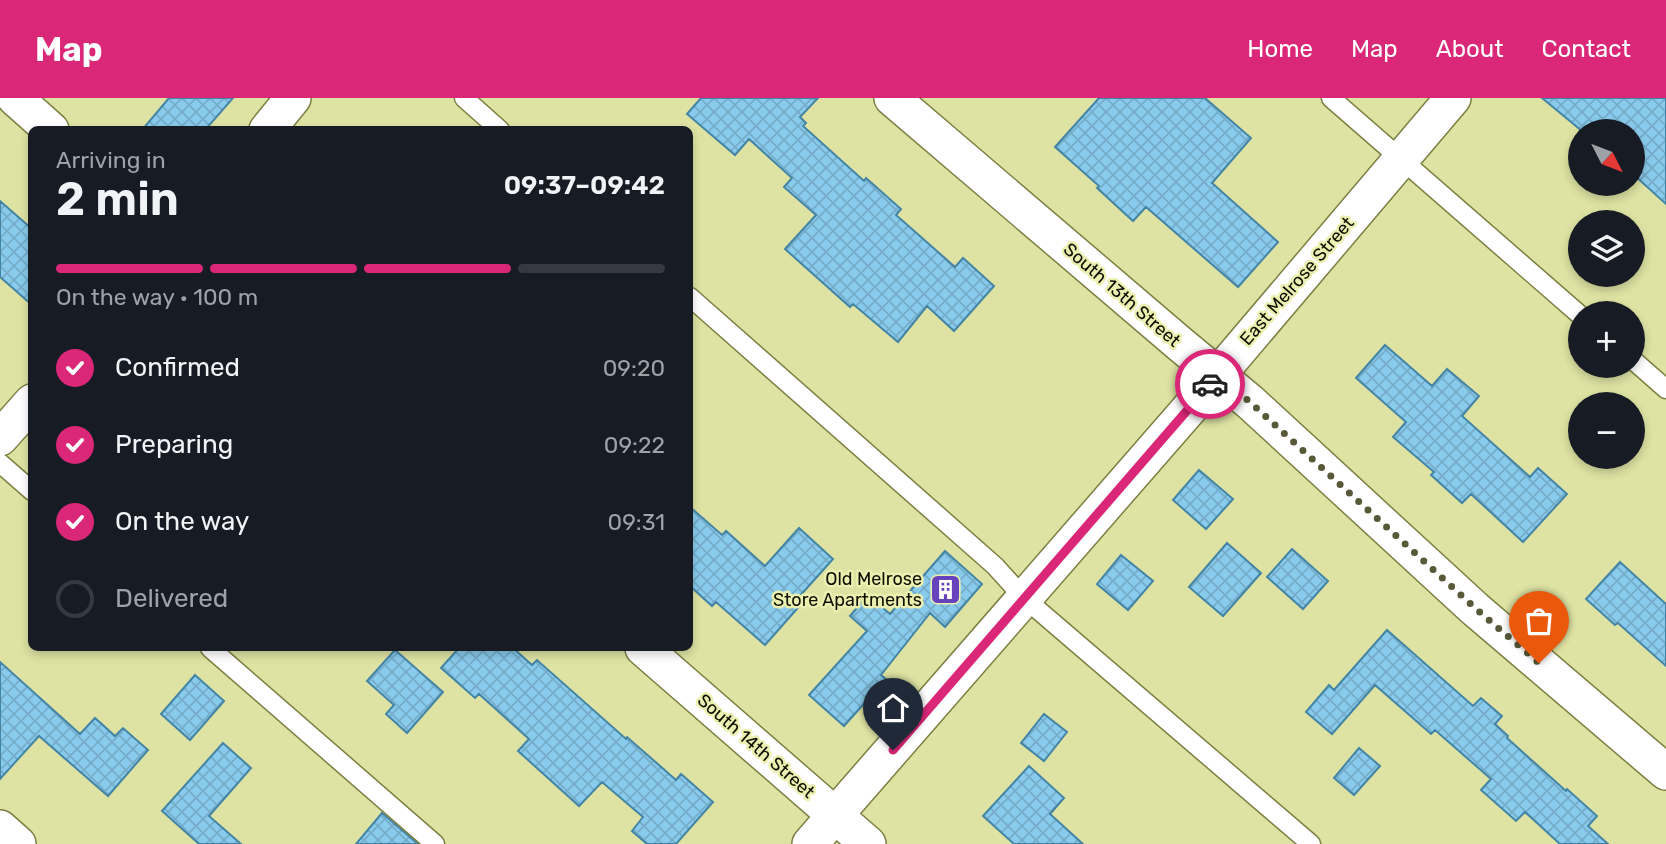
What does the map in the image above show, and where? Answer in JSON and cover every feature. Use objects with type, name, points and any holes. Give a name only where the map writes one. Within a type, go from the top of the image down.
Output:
[{"type":"street","points":[[15,98],[46,126]]},
{"type":"street","points":[[270,126],[293,98]]},
{"type":"street","name":"South 13th Street","points":[[892,98],[1250,402],[1475,608],[1666,772]]},
{"type":"street","name":"East Melrose Street","points":[[810,844],[1453,98]]},
{"type":"street","points":[[0,438],[28,406]]},
{"type":"street","name":"South 14th Street","points":[[646,651],[868,844]]},
{"type":"street","points":[[0,828],[18,844]]},
{"type":"lane","points":[[464,98],[496,126]]},
{"type":"lane","points":[[1331,98],[1568,305]]},
{"type":"lane","points":[[693,300],[995,566],[1023,597],[1311,844]]},
{"type":"lane","points":[[1645,371],[1666,390]]},
{"type":"lane","points":[[0,463],[28,488]]},
{"type":"lane","points":[[214,651],[435,844]]},
{"type":"building","points":[[169,98],[233,98],[208,126],[145,126]]},
{"type":"building","points":[[701,98],[818,98],[800,117],[806,123],[803,126],[864,181],[866,178],[901,209],[896,215],[955,267],[963,258],[994,286],[954,331],[927,306],[898,342],[853,304],[850,307],[785,249],[816,215],[784,187],[792,178],[749,139],[735,155],[687,114]]},
{"type":"building","points":[[1099,98],[1205,98],[1251,138],[1212,183],[1278,242],[1238,287],[1146,207],[1133,221],[1055,147]]},
{"type":"building","points":[[1542,98],[1666,98],[1666,204],[1645,185],[1645,119],[1568,119]]},
{"type":"building","points":[[0,201],[28,226],[28,302],[0,277]]},
{"type":"building","points":[[1385,345],[1432,386],[1447,369],[1479,396],[1462,416],[1530,477],[1538,468],[1567,494],[1523,542],[1471,494],[1462,503],[1431,475],[1434,472],[1393,437],[1406,422],[1356,378]]},
{"type":"building","points":[[1199,470],[1233,499],[1206,529],[1173,500]]},
{"type":"building","points":[[693,510],[722,535],[726,531],[765,566],[799,528],[833,559],[798,598],[803,602],[765,645],[716,602],[712,606],[693,589]]},
{"type":"building","points":[[1227,543],[1261,573],[1223,616],[1189,587]]},
{"type":"building","points":[[1292,549],[1328,581],[1303,609],[1267,577]]},
{"type":"building","points":[[945,551],[982,584],[945,627],[930,613],[881,675],[886,679],[844,726],[809,695],[867,631],[850,616],[868,595],[890,614]]},
{"type":"building","points":[[1121,555],[1153,581],[1128,610],[1097,584]]},
{"type":"building","points":[[1620,562],[1666,604],[1666,666],[1618,623],[1615,625],[1586,599]]},
{"type":"building","points":[[1387,630],[1473,706],[1481,698],[1502,716],[1495,724],[1507,738],[1597,816],[1588,826],[1608,844],[1560,844],[1525,812],[1516,821],[1481,790],[1491,779],[1435,730],[1431,734],[1375,685],[1332,734],[1306,712],[1329,685],[1334,690]]},
{"type":"building","points":[[396,651],[443,692],[407,733],[386,714],[394,705],[367,681]]},
{"type":"building","points":[[456,651],[516,651],[532,665],[537,660],[676,780],[681,774],[713,802],[676,844],[647,844],[632,831],[643,817],[602,782],[579,806],[518,751],[529,739],[479,694],[475,698],[441,668]]},
{"type":"building","points":[[0,662],[80,734],[95,718],[115,736],[123,728],[148,750],[108,796],[39,736],[0,779]]},
{"type":"building","points":[[195,675],[224,701],[190,740],[161,714]]},
{"type":"building","points":[[1044,714],[1067,732],[1044,761],[1021,743]]},
{"type":"building","points":[[223,743],[251,768],[209,816],[241,844],[199,844],[162,811]]},
{"type":"building","points":[[1359,748],[1380,766],[1354,795],[1334,778]]},
{"type":"building","points":[[1029,766],[1064,798],[1050,814],[1083,844],[1014,844],[983,816]]},
{"type":"building","points":[[382,813],[418,844],[356,844]]},
{"type":"way so far","points":[[1210,384],[1216,375],[1250,402],[1539,663]]},
{"type":"place","name":"Old Melrose Store Apartments","points":[[945,589]]},
{"type":"route","points":[[893,750],[1210,384]]}]
